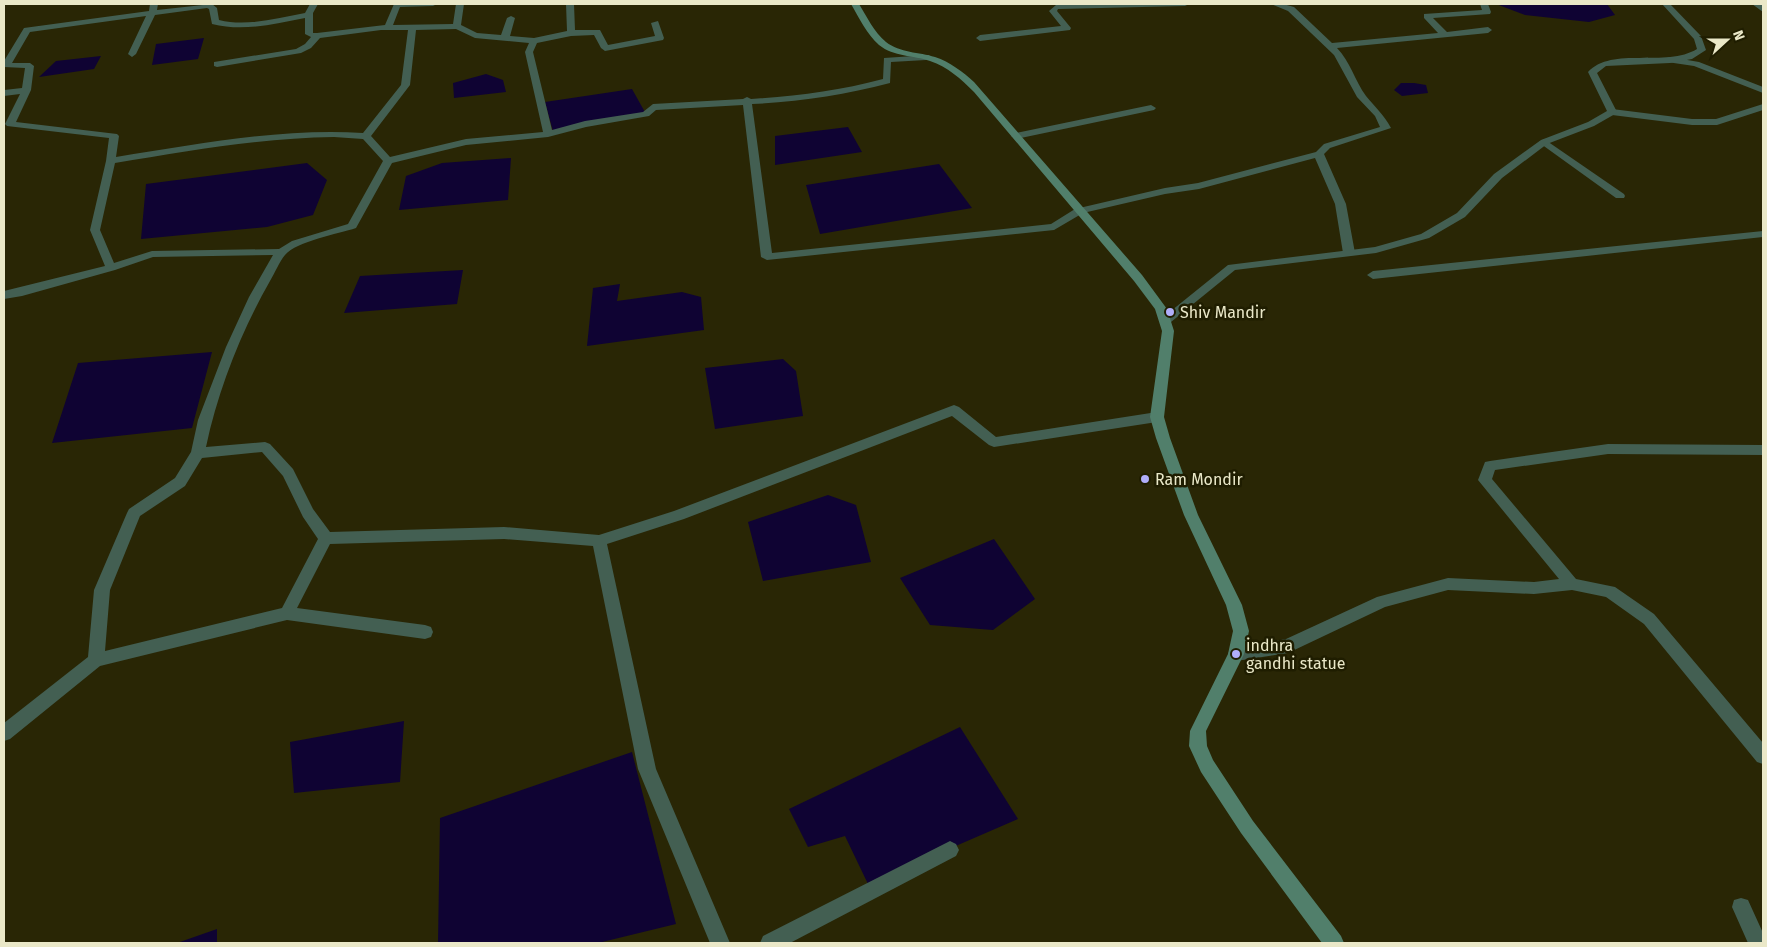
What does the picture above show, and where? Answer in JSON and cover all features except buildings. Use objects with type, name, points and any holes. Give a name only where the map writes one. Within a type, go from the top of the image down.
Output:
[{"type":"main road","points":[[855,4],[874,35],[886,47],[899,52],[926,57],[949,66],[977,90],[1159,304],[1167,319],[1168,331],[1157,417],[1191,515],[1234,605],[1241,631],[1236,654],[1198,731],[1198,746],[1207,766],[1247,827],[1334,943]]},
{"type":"street","points":[[314,4],[309,15],[309,34],[318,36],[388,27],[457,26],[475,35],[534,41],[571,33],[597,32],[605,48],[660,38],[655,24]]},
{"type":"street","points":[[388,27],[397,5],[433,4]]},
{"type":"street","points":[[457,26],[460,4]]},
{"type":"street","points":[[570,4],[572,14],[571,33]]},
{"type":"street","points":[[980,38],[1067,28],[1053,11],[1056,7],[1185,4]]},
{"type":"street","points":[[747,100],[767,257],[1054,227],[1079,211],[1157,193],[1198,186],[1318,154],[1327,146],[1386,128],[1379,115],[1362,97],[1346,67],[1331,46],[1291,9],[1275,4]]},
{"type":"street","points":[[1444,35],[1426,16],[1487,12],[1484,4]]},
{"type":"street","points":[[1612,112],[1592,72],[1604,63],[1670,60],[1692,56],[1702,50],[1698,38],[1666,4]]},
{"type":"street","points":[[1756,4],[1763,10]]},
{"type":"street","points":[[111,268],[95,230],[111,161],[114,136],[74,130],[7,124],[26,90],[30,66],[6,65],[27,30],[153,8],[208,5],[213,8],[215,22],[221,24],[247,24],[309,15]]},
{"type":"street","points":[[132,54],[153,8]]},
{"type":"street","points":[[505,37],[511,18]]},
{"type":"street","points":[[366,136],[406,85],[412,28]]},
{"type":"street","points":[[1331,46],[1488,30]]},
{"type":"street","points":[[217,64],[298,51],[308,46],[318,36]]},
{"type":"street","points":[[534,41],[529,52],[548,134]]},
{"type":"street","points":[[96,660],[102,590],[134,513],[180,482],[198,453],[205,420],[232,347],[255,297],[281,252],[296,243],[352,226],[367,201],[376,178],[388,161],[466,142],[548,134],[585,124],[646,114],[653,107],[747,100],[798,99],[860,88],[887,81],[886,60],[926,57]]},
{"type":"street","points":[[1670,60],[1696,64],[1763,90]]},
{"type":"street","points":[[4,92],[26,90]]},
{"type":"street","points":[[1016,136],[1151,108]]},
{"type":"street","points":[[1167,319],[1232,267],[1376,250],[1425,236],[1461,215],[1498,176],[1544,142],[1591,124],[1612,112],[1692,122],[1717,122],[1763,108]]},
{"type":"street","points":[[111,161],[250,139],[337,133],[366,136],[388,161]]},
{"type":"street","points":[[1544,142],[1620,196]]},
{"type":"street","points":[[1318,154],[1323,169],[1335,187],[1340,202],[1348,253]]},
{"type":"street","points":[[1373,275],[1763,234]]},
{"type":"street","points":[[4,295],[111,268],[152,254],[281,252]]},
{"type":"street","points":[[326,538],[504,533],[599,541],[679,515],[954,410],[994,442],[1157,417]]},
{"type":"street","points":[[198,453],[265,447],[288,473],[308,513],[326,538]]},
{"type":"street","points":[[1572,584],[1486,480],[1490,466],[1608,449],[1763,450]]},
{"type":"street","points":[[287,614],[326,538]]},
{"type":"street","points":[[599,541],[647,769],[720,943]]},
{"type":"street","points":[[1236,654],[1288,646],[1382,602],[1448,584],[1534,588],[1572,584],[1610,591],[1649,619],[1763,756]]},
{"type":"street","points":[[4,733],[96,660],[287,614],[425,632]]},
{"type":"street","points":[[770,943],[950,850]]},
{"type":"street","points":[[1741,907],[1758,943]]},
{"type":"shaded area","points":[[1496,4],[1607,4],[1615,15],[1589,22],[1525,15]]},
{"type":"shaded area","points":[[204,38],[198,59],[152,65],[156,44]]},
{"type":"shaded area","points":[[101,56],[94,69],[39,77],[56,61]]},
{"type":"shaded area","points":[[486,74],[503,80],[506,92],[454,98],[453,83]]},
{"type":"shaded area","points":[[1401,83],[1426,85],[1428,93],[1402,96],[1394,90]]},
{"type":"shaded area","points":[[632,89],[646,114],[585,124],[554,135],[545,102]]},
{"type":"shaded area","points":[[848,127],[862,152],[775,165],[775,136]]},
{"type":"shaded area","points":[[511,158],[508,200],[399,210],[406,176],[442,163]]},
{"type":"shaded area","points":[[307,163],[327,180],[313,215],[267,227],[141,239],[146,184]]},
{"type":"shaded area","points":[[939,164],[972,208],[820,234],[806,185]]},
{"type":"shaded area","points":[[463,270],[457,304],[344,313],[360,276]]},
{"type":"shaded area","points":[[620,284],[617,301],[682,292],[701,297],[704,330],[587,346],[593,288]]},
{"type":"shaded area","points":[[212,352],[192,428],[52,443],[78,363]]},
{"type":"shaded area","points":[[783,359],[796,371],[803,416],[715,429],[705,368]]},
{"type":"shaded area","points":[[828,495],[856,505],[871,562],[763,581],[748,522]]},
{"type":"shaded area","points":[[994,539],[1035,599],[993,630],[930,625],[900,578]]},
{"type":"shaded area","points":[[404,721],[400,782],[294,793],[290,742]]},
{"type":"shaded area","points":[[960,727],[1018,819],[868,884],[845,836],[808,847],[789,809]]},
{"type":"shaded area","points":[[632,752],[676,924],[598,943],[438,943],[440,818]]},
{"type":"shaded area","points":[[217,929],[217,943],[177,943]]},
{"type":"place","name":"Shiv Mandir","points":[[1170,312]]},
{"type":"place","name":"Ram Mondir","points":[[1145,479]]},
{"type":"place","name":"indhra gandhi statue","points":[[1236,654]]}]
